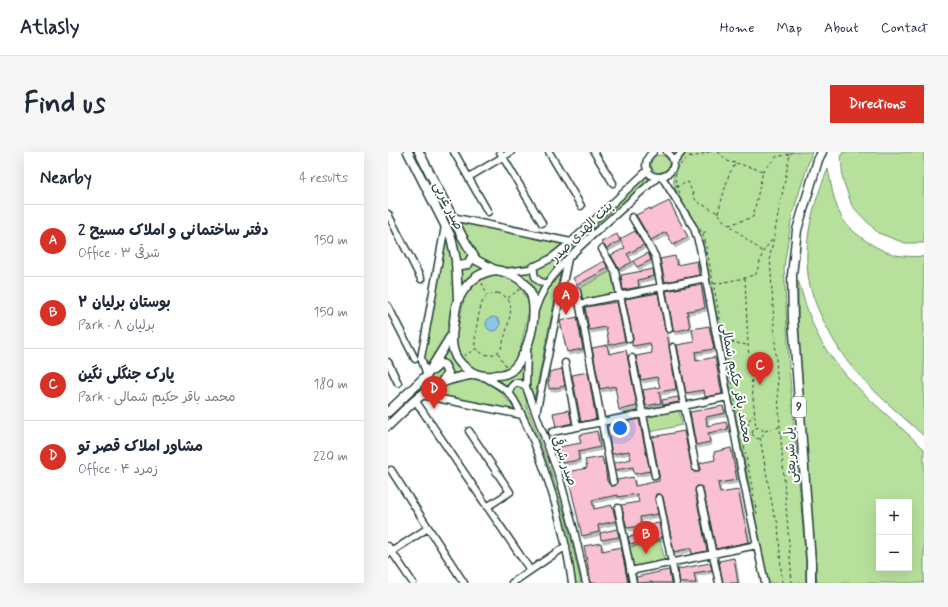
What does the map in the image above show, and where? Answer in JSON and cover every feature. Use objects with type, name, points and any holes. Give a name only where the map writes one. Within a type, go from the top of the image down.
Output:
[{"type":"main road","name":"صدر غربی","points":[[408,152],[451,237],[456,264],[458,299]]},
{"type":"main road","name":"صدر غربی","points":[[419,152],[476,260],[496,270],[516,277],[526,284],[533,300],[534,312]]},
{"type":"main road","name":"پل شریعتی","points":[[811,583],[811,562],[792,320],[792,275],[797,230],[818,160],[822,152]]},
{"type":"main road","points":[[456,264],[468,264],[473,255]]},
{"type":"main road","points":[[475,374],[461,363],[453,351],[451,336],[458,299],[467,285],[478,275],[496,270]]},
{"type":"main road","points":[[388,426],[418,398],[441,383],[460,376],[475,374],[485,376],[502,374],[511,371],[521,359],[527,346],[534,312]]},
{"type":"main road","points":[[428,375],[451,336]]},
{"type":"main road","points":[[388,412],[438,366],[444,365],[448,373],[441,383]]},
{"type":"street","points":[[454,152],[488,212]]},
{"type":"street","points":[[469,177],[502,154],[512,152]]},
{"type":"street","points":[[549,152],[581,206]]},
{"type":"street","points":[[594,152],[613,184]]},
{"type":"street","points":[[653,152],[647,154],[646,161],[648,170],[654,176],[660,177]]},
{"type":"street","points":[[667,152],[674,162]]},
{"type":"street","points":[[672,192],[669,174],[672,170],[674,162],[682,152]]},
{"type":"street","points":[[502,154],[542,223]]},
{"type":"street","name":"بنت الهدی صدر","points":[[505,272],[529,268],[550,259],[571,242],[648,170]]},
{"type":"street","name":"بنت الهدی صدر","points":[[534,312],[539,299],[552,277],[569,258],[660,177],[669,174]]},
{"type":"street","name":"محمد باقر حکیم شمالی","points":[[660,177],[672,192],[694,228],[700,248],[765,583]]},
{"type":"street","points":[[388,214],[421,279]]},
{"type":"street","points":[[452,217],[571,242]]},
{"type":"street","points":[[632,217],[655,256],[669,329]]},
{"type":"street","points":[[428,375],[421,358],[445,226]]},
{"type":"street","points":[[602,249],[616,271],[629,339]]},
{"type":"street","points":[[536,414],[569,258]]},
{"type":"street","points":[[534,266],[536,278],[540,282],[548,284]]},
{"type":"street","points":[[579,304],[706,278]]},
{"type":"street","points":[[577,291],[614,482]]},
{"type":"street","points":[[388,306],[390,317],[415,359]]},
{"type":"street","name":"صدر شرقی","points":[[527,346],[526,387],[560,479],[574,530],[586,583]]},
{"type":"street","points":[[673,347],[696,468]]},
{"type":"street","points":[[632,358],[656,476]]},
{"type":"street","points":[[388,362],[398,383]]},
{"type":"street","points":[[565,363],[577,427]]},
{"type":"street","name":"صدر شرقی","points":[[485,376],[509,394],[522,416],[543,468],[557,511],[566,546],[572,583]]},
{"type":"street","points":[[509,394],[510,387],[515,383],[519,383],[526,387]]},
{"type":"street","points":[[552,432],[728,397]]},
{"type":"street","points":[[418,398],[522,416]]},
{"type":"street","points":[[418,398],[487,507],[530,570]]},
{"type":"street","points":[[469,431],[510,492],[487,507]]},
{"type":"street","points":[[391,470],[464,583]]},
{"type":"street","points":[[700,490],[719,583]]},
{"type":"street","points":[[659,498],[676,583]]},
{"type":"street","points":[[618,508],[632,583]]},
{"type":"street","points":[[413,583],[389,551],[428,528]]},
{"type":"street","points":[[630,571],[757,545]]},
{"type":"street","points":[[512,583],[566,546]]},
{"type":"path","points":[[690,156],[693,157],[709,152]]},
{"type":"path","points":[[718,152],[729,162],[763,171]]},
{"type":"path","points":[[729,225],[753,217],[763,171],[776,157],[793,152]]},
{"type":"path","points":[[790,153],[770,256],[780,427],[792,583]]},
{"type":"path","points":[[718,213],[729,174],[736,164]]},
{"type":"path","points":[[676,187],[688,182],[696,201],[718,213],[724,221],[763,252]]},
{"type":"path","points":[[702,233],[707,231]]},
{"type":"path","points":[[714,284],[745,278],[756,274],[763,252],[773,237]]},
{"type":"path","points":[[745,278],[748,345],[756,428],[753,432]]},
{"type":"path","points":[[480,279],[487,295]]},
{"type":"path","points":[[507,299],[521,288]]},
{"type":"path","points":[[498,293],[507,299],[509,301],[510,310],[501,349],[498,353],[493,355],[487,356],[482,354],[475,348],[474,340],[484,298],[487,295],[498,293]]},
{"type":"path","points":[[724,341],[748,345]]},
{"type":"path","points":[[461,358],[475,348]]},
{"type":"path","points":[[498,353],[507,368]]},
{"type":"path","points":[[748,432],[748,423],[750,418],[755,414]]},
{"type":"path","points":[[756,428],[760,427],[764,431]]},
{"type":"path","points":[[764,431],[780,427]]},
{"type":"path","points":[[741,429],[744,429],[746,432],[753,432]]},
{"type":"path","points":[[760,438],[764,435],[764,431]]},
{"type":"path","points":[[753,432],[755,437],[760,438]]},
{"type":"path","points":[[760,438],[774,514],[778,523],[782,583]]},
{"type":"green space","points":[[411,152],[415,152],[469,255],[468,260],[464,261],[460,259],[455,238]]},
{"type":"green space","points":[[688,152],[812,152],[792,215],[784,267],[789,367],[806,563],[806,583],[768,583],[703,242],[677,194],[674,184],[673,174],[675,165]]},
{"type":"green space","points":[[843,152],[924,152],[924,243],[905,243],[878,233],[852,206],[843,180],[841,156]]},
{"type":"green space","points":[[660,155],[666,158],[669,164],[666,170],[660,173],[654,170],[651,164],[654,158]]},
{"type":"green space","points":[[828,169],[834,197],[840,214],[849,227],[872,245],[889,253],[899,256],[924,257],[924,436],[890,406],[848,362],[828,331],[814,298],[807,267],[808,238],[810,224],[818,196]]},
{"type":"green space","points":[[646,177],[650,179],[557,263],[547,278],[538,276],[537,269],[555,259],[575,243]]},
{"type":"green space","points":[[458,221],[562,244],[548,256],[532,263],[514,267],[497,266],[489,263],[477,254],[471,246]]},
{"type":"green space","points":[[446,234],[450,244],[453,265],[455,301],[448,336],[429,369],[424,356]]},
{"type":"green space","points":[[475,261],[486,269],[471,275],[461,287],[460,268],[468,268]]},
{"type":"green space","points":[[531,271],[534,280],[543,285],[536,300],[530,284],[517,273]]},
{"type":"green space","points":[[611,271],[615,293],[581,300],[579,289]]},
{"type":"green space","points":[[494,274],[513,279],[519,285],[528,301],[529,310],[521,346],[516,360],[507,368],[497,372],[486,373],[479,372],[463,361],[457,353],[455,342],[465,294],[470,286],[485,276]],"holes":[[[497,318],[500,321],[499,328],[491,330],[486,325]]]},
{"type":"green space","points":[[560,274],[534,400],[529,375],[532,335],[543,297],[549,286]]},
{"type":"green space","points":[[798,280],[816,332],[835,362],[859,389],[924,449],[924,583],[817,583],[800,358]]},
{"type":"green space","points":[[449,346],[457,364],[465,373],[459,373],[449,377],[452,372],[449,363],[444,360],[439,362]]},
{"type":"green space","points":[[523,363],[522,381],[519,378],[510,383],[507,388],[496,380],[512,375]]},
{"type":"green space","points":[[442,369],[444,372],[442,378],[426,388],[423,385],[437,370]]},
{"type":"green space","points":[[471,378],[485,382],[497,389],[516,411],[428,394],[443,385]]},
{"type":"green space","points":[[519,386],[525,392],[527,407],[553,477],[566,519],[581,583],[576,583],[567,539],[554,491],[513,391],[515,387]]},
{"type":"green space","points":[[679,410],[682,425],[650,432],[647,417]]},
{"type":"green space","points":[[660,540],[665,561],[632,567],[628,547]]},
{"type":"water","points":[[490,317],[496,317],[500,321],[500,327],[496,331],[490,331],[486,327],[486,321]]},
{"type":"building","points":[[669,201],[688,237],[673,245],[666,232],[651,240],[636,215],[650,208],[651,210]]},
{"type":"building","points":[[635,231],[644,245],[627,254],[632,262],[619,269],[611,255],[625,248],[620,239]]},
{"type":"building","points":[[617,234],[620,241],[607,248],[601,242]]},
{"type":"building","points":[[648,253],[651,260],[637,267],[633,261]]},
{"type":"building","points":[[675,256],[677,265],[697,261],[699,275],[665,282],[660,259]]},
{"type":"building","points":[[604,261],[608,268],[577,285],[573,278]]},
{"type":"building","points":[[653,269],[654,276],[638,280],[639,287],[623,290],[621,275]]},
{"type":"building","points":[[701,284],[705,308],[687,311],[690,328],[673,332],[666,291]]},
{"type":"building","points":[[658,293],[665,330],[667,333],[676,389],[659,392],[661,403],[646,406],[643,390],[660,387],[657,377],[641,380],[636,356],[652,353],[650,343],[632,346],[633,338],[625,299]]},
{"type":"building","points":[[617,302],[625,341],[609,345],[606,327],[589,330],[585,307]]},
{"type":"building","points":[[577,317],[583,349],[567,352],[560,321]]},
{"type":"building","points":[[709,326],[714,349],[695,352],[696,361],[715,357],[722,394],[705,397],[704,390],[686,393],[677,345],[694,342],[692,329]]},
{"type":"building","points":[[607,345],[609,354],[626,350],[637,406],[619,410],[615,386],[600,389],[592,348]]},
{"type":"building","points":[[562,369],[565,386],[549,389],[549,372]]},
{"type":"building","points":[[588,372],[596,419],[581,422],[572,375]]},
{"type":"building","points":[[678,397],[679,402],[663,405],[662,400]]},
{"type":"building","points":[[723,406],[725,413],[706,417],[707,426],[726,422],[728,429],[708,433],[710,442],[696,445],[690,412]]},
{"type":"building","points":[[569,410],[572,423],[556,427],[553,413]]},
{"type":"building","points":[[639,419],[650,471],[634,474],[633,467],[615,470],[614,463],[631,459],[629,451],[612,454],[607,426]]},
{"type":"building","points":[[597,431],[600,447],[578,452],[579,460],[562,463],[559,447],[581,443],[579,435]]},
{"type":"building","points":[[684,431],[692,469],[694,472],[700,470],[700,463],[715,460],[714,452],[731,448],[737,480],[718,483],[720,493],[738,490],[749,542],[716,549],[703,489],[702,487],[698,486],[696,487],[695,491],[707,551],[692,554],[691,548],[674,552],[663,497],[660,494],[656,494],[655,497],[658,514],[640,517],[641,526],[627,528],[621,505],[639,502],[637,494],[618,497],[618,495],[592,500],[594,509],[612,505],[616,521],[598,525],[599,532],[582,536],[567,472],[587,468],[585,460],[602,457],[604,465],[605,464],[607,481],[611,486],[616,485],[617,480],[633,477],[635,486],[659,481],[652,437]]},
{"type":"building","points":[[659,523],[662,538],[630,544],[628,537],[645,534],[643,526]]},
{"type":"building","points":[[617,529],[619,537],[601,540],[600,533]]},
{"type":"building","points":[[601,543],[602,551],[621,547],[628,583],[591,583],[584,546]]},
{"type":"building","points":[[734,558],[738,583],[723,583],[719,561]]},
{"type":"building","points":[[710,563],[712,570],[694,573],[696,583],[680,583],[678,569]]},
{"type":"building","points":[[669,570],[671,583],[637,583],[636,577]]},
{"type":"place","name":"دفتر ساختمانی و املاک مسیح 2","points":[[566,315]]},
{"type":"place","name":"پارک جنگلی نگین","points":[[760,385]]},
{"type":"place","name":"مشاور املاک قصر تو","points":[[434,409]]},
{"type":"place","name":"بوستان برلیان ۲","points":[[646,554]]}]
